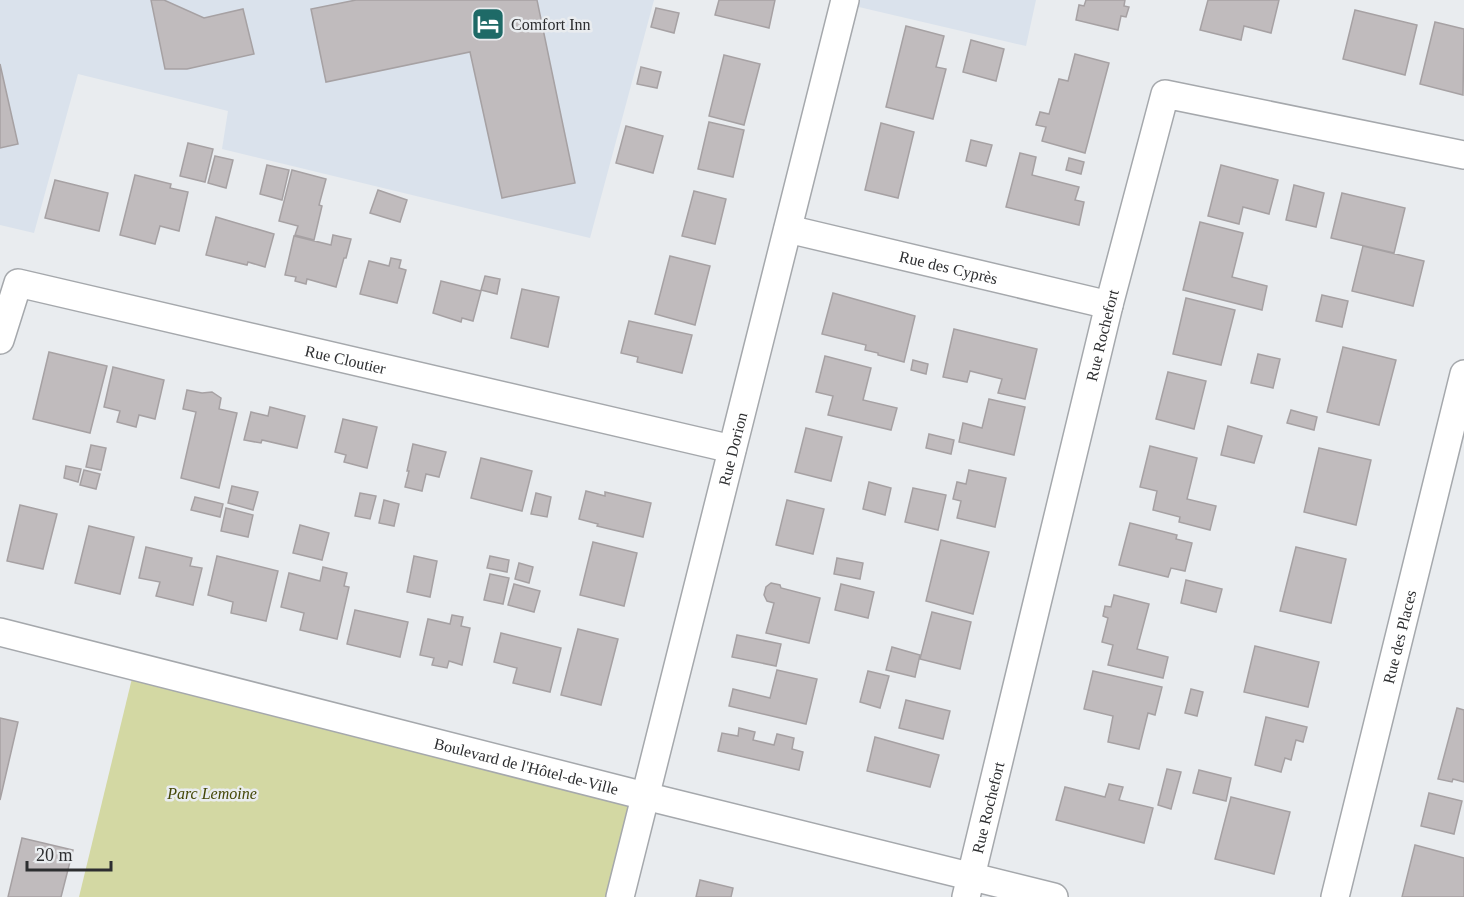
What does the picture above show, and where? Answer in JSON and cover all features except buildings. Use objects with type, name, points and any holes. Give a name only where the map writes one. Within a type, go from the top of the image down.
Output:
[{"type":"street","name":"Rue Dorion","points":[[620,897],[845,0]]},
{"type":"street","name":"Rue Rochefort","points":[[969,887],[1109,305],[1165,93],[1464,155]]},
{"type":"street","name":"Rue des Cyprès","points":[[788,229],[1109,305]]},
{"type":"street","name":"Rue Cloutier","points":[[0,340],[18,283],[732,449]]},
{"type":"street","name":"Rue des Places","points":[[1335,897],[1464,374]]},
{"type":"street","name":"Boulevard de l'Hôtel-de-Ville","points":[[0,632],[645,796],[969,887],[1054,897]]},
{"type":"shaded area","points":[[0,0],[654,0],[590,238],[222,149],[228,111],[78,74],[34,233],[0,225]]},
{"type":"shaded area","points":[[847,0],[1036,0],[1026,46],[846,4]]},
{"type":"green space","name":"Parc Lemoine","points":[[135,666],[645,796],[621,897],[79,897]]},
{"type":"place","name":"Comfort Inn","points":[[488,24]]}]
